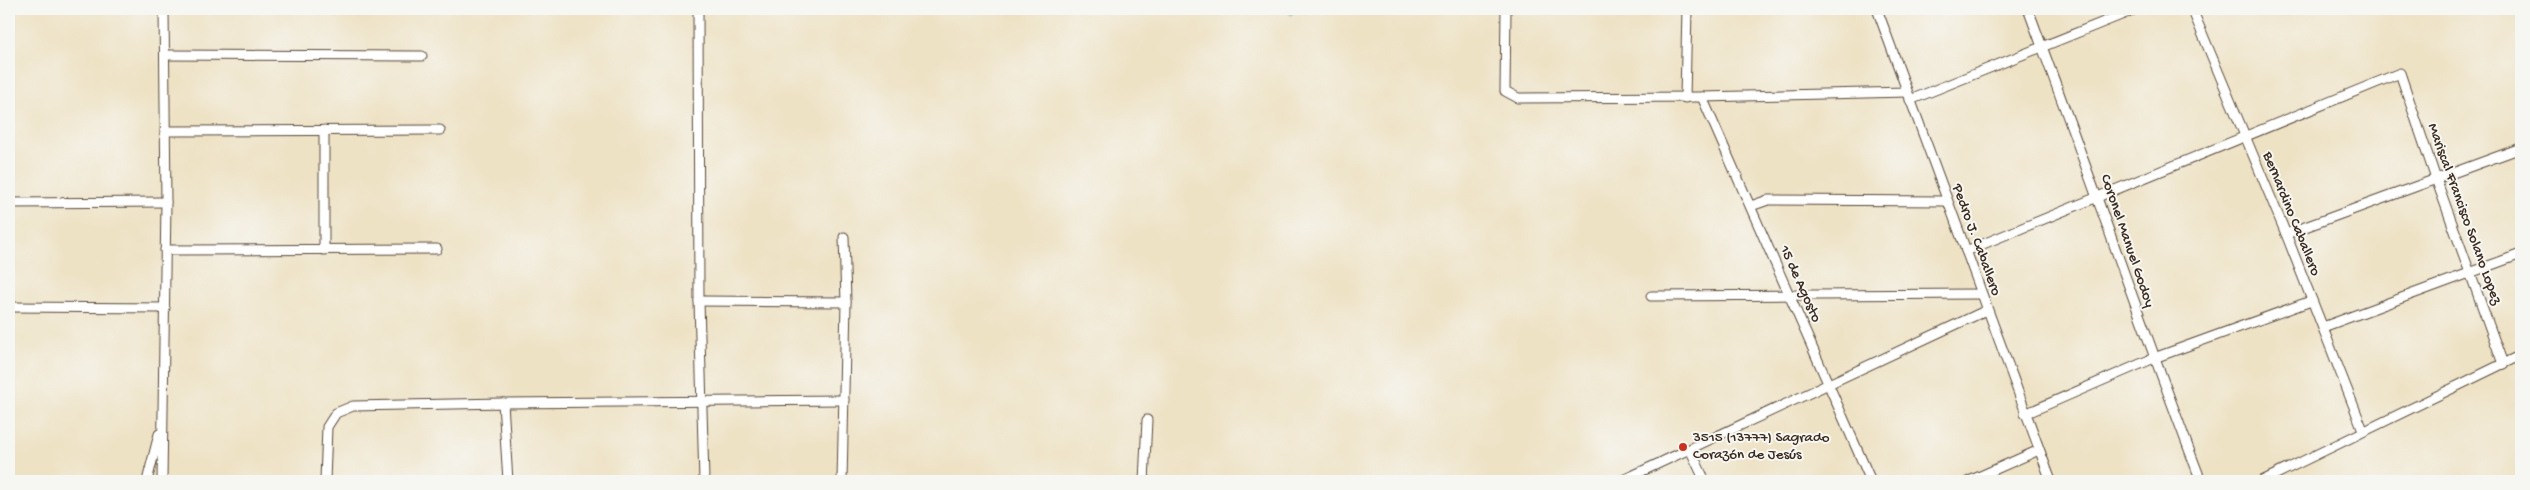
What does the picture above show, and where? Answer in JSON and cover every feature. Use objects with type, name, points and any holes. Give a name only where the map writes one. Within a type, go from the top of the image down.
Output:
[{"type":"street","points":[[162,481],[166,202],[164,9]]},
{"type":"street","points":[[698,9],[699,301],[704,481]]},
{"type":"street","points":[[1506,9],[1505,91],[1518,98],[1909,96],[2136,9]]},
{"type":"street","points":[[1685,98],[1687,9]]},
{"type":"street","name":"Pedro J. Caballero","points":[[1877,9],[2051,481]]},
{"type":"street","name":"Coronel Manuel Godoy","points":[[2028,9],[2098,196],[2154,358],[2201,481]]},
{"type":"street","name":"Bernardino Caballero","points":[[2192,9],[2286,234],[2363,430]]},
{"type":"street","points":[[165,55],[422,56]]},
{"type":"street","name":"Mariscal Francisco Solano Lopez","points":[[2245,137],[2400,73],[2503,364]]},
{"type":"street","name":"15 de Agosto","points":[[1702,97],[1871,481]]},
{"type":"street","points":[[324,130],[324,250]]},
{"type":"street","points":[[165,131],[440,130]]},
{"type":"street","points":[[1966,251],[2245,137]]},
{"type":"street","points":[[2286,234],[2521,148]]},
{"type":"street","points":[[1750,206],[1768,200],[1947,201]]},
{"type":"street","points":[[9,204],[166,202]]},
{"type":"street","points":[[842,481],[846,302],[844,237]]},
{"type":"street","points":[[165,250],[437,249]]},
{"type":"street","points":[[2323,327],[2521,254]]},
{"type":"street","points":[[1651,296],[1982,294]]},
{"type":"street","points":[[2025,414],[2154,358],[2311,300]]},
{"type":"street","points":[[699,301],[846,302]]},
{"type":"street","points":[[9,307],[165,308]]},
{"type":"street","points":[[1621,481],[1987,310]]},
{"type":"street","points":[[2262,481],[2363,430],[2521,355]]},
{"type":"street","points":[[325,481],[327,427],[336,413],[353,406],[844,400]]},
{"type":"street","points":[[504,403],[508,481]]},
{"type":"street","points":[[147,481],[163,420]]},
{"type":"street","points":[[1144,481],[1147,420]]},
{"type":"street","points":[[1690,449],[1705,481]]},
{"type":"street","points":[[1969,481],[2039,450]]},
{"type":"waterway","points":[[1291,14],[1292,9]]},
{"type":"place","name":"3515 (13777) Sagrado Corazón de Jesús","points":[[1683,447]]}]
